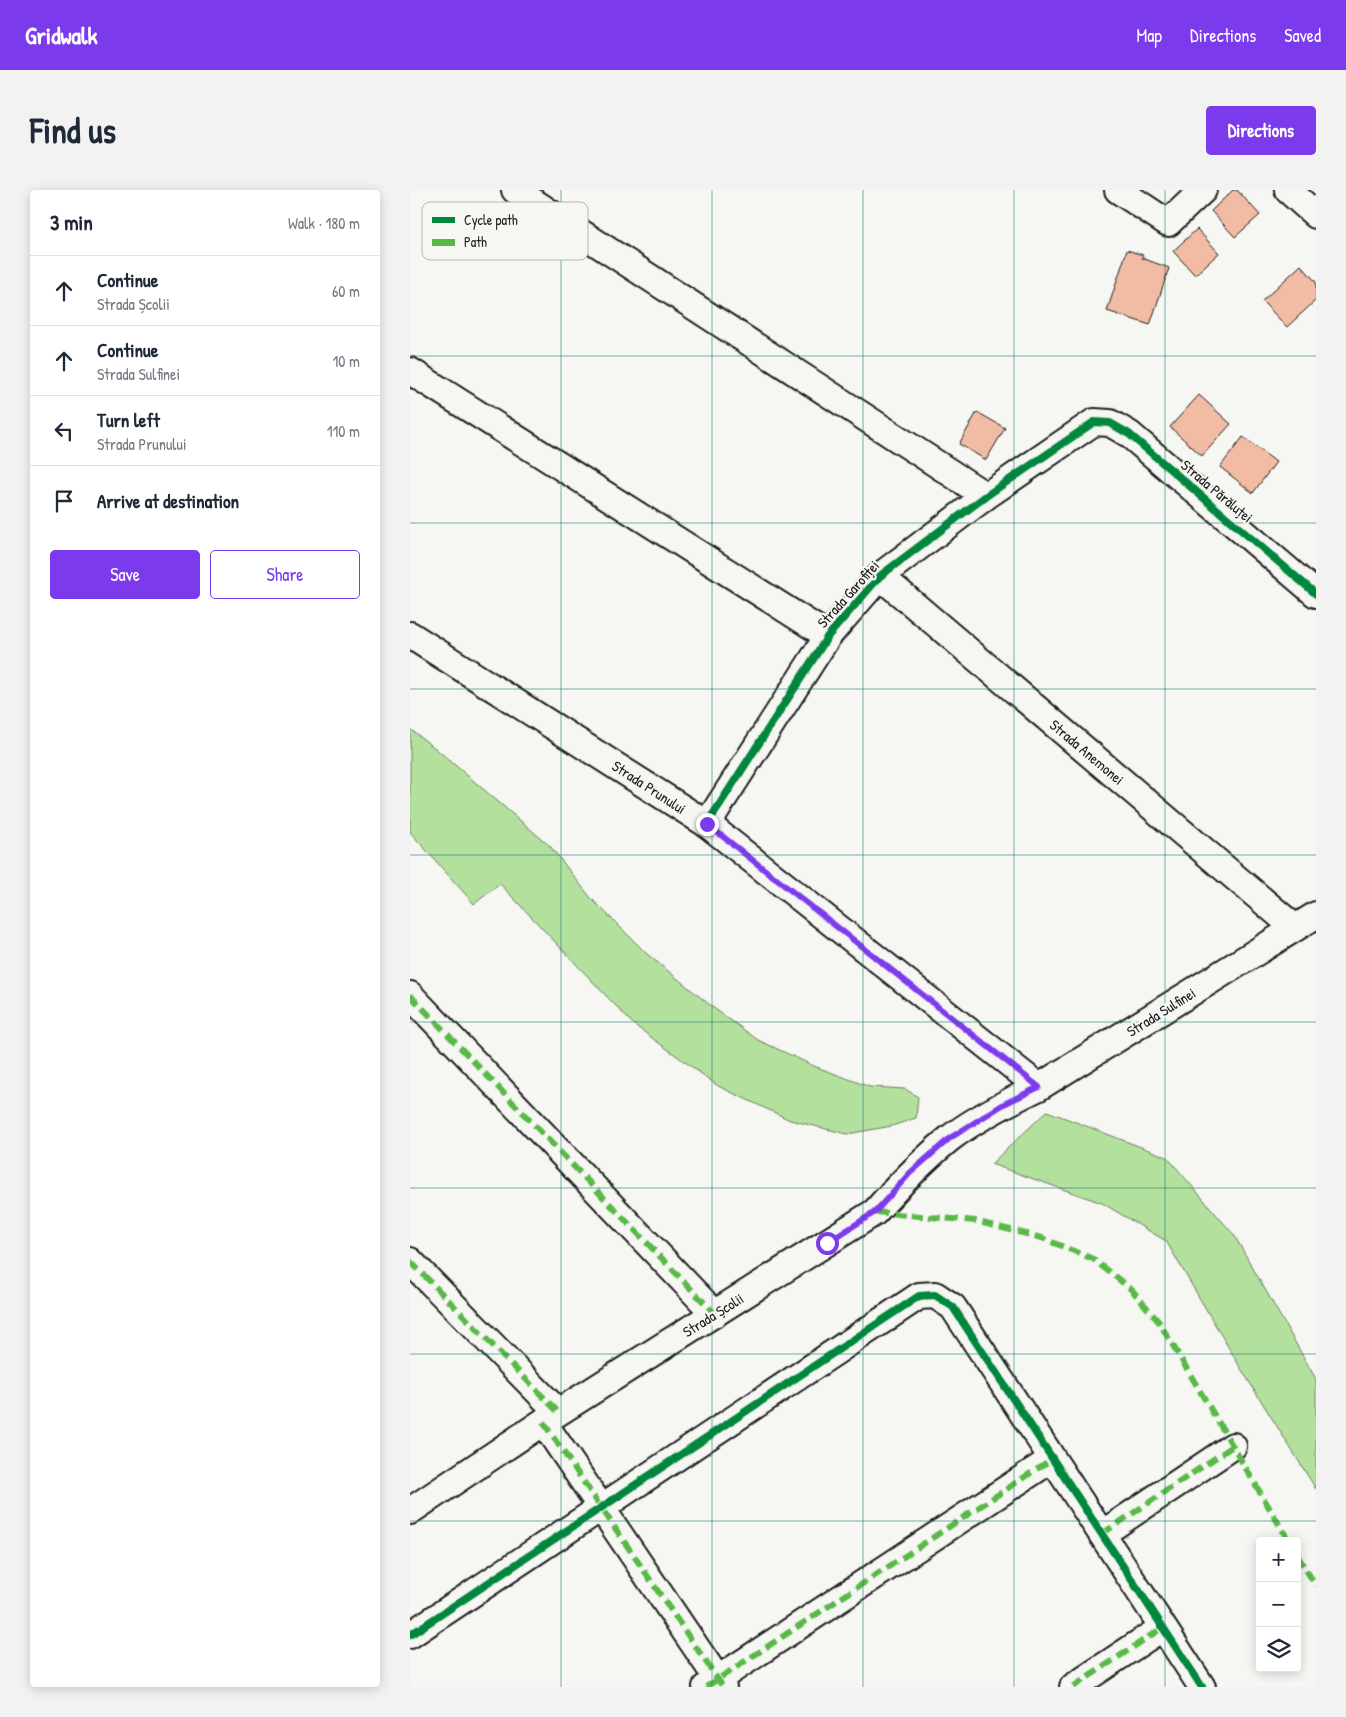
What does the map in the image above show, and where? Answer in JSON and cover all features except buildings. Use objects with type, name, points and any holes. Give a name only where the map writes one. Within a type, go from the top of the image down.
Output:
[{"type":"street","points":[[515,190],[533,202]]},
{"type":"street","points":[[1118,190],[1168,223],[1202,190]]},
{"type":"street","points":[[1288,190],[1316,215]]},
{"type":"street","points":[[588,237],[986,496]]},
{"type":"street","points":[[410,370],[828,636]]},
{"type":"street","name":"Strada Garofiței","points":[[707,824],[828,636],[880,576],[986,496],[1094,422]]},
{"type":"street","name":"Strada Părăluței","points":[[1094,422],[1110,423],[1129,434],[1316,594]]},
{"type":"street","name":"Strada Anemonei","points":[[880,576],[1306,921]]},
{"type":"street","name":"Strada Prunului","points":[[410,635],[707,824],[1039,1087]]},
{"type":"street","name":"Strada Sulfinei","points":[[1004,1104],[1039,1087],[1306,921]]},
{"type":"street","points":[[410,995],[715,1314]]},
{"type":"street","name":"Strada Școlii","points":[[410,1510],[551,1417],[875,1212],[910,1173],[950,1138],[1004,1104]]},
{"type":"street","points":[[410,1261],[551,1417],[602,1507],[716,1684],[1052,1458]]},
{"type":"street","points":[[410,1635],[918,1296],[936,1295],[952,1307],[1202,1687]]},
{"type":"street","points":[[1102,1534],[1233,1446]]},
{"type":"street","points":[[1074,1687],[1162,1628]]},
{"type":"green space","points":[[410,729],[550,846],[591,898],[647,954],[715,1009],[758,1040],[814,1066],[870,1087],[905,1089],[918,1097],[916,1118],[892,1126],[847,1134],[790,1120],[718,1086],[633,1024],[500,884],[474,904],[410,832]]},
{"type":"green space","points":[[1047,1111],[1167,1157],[1234,1235],[1316,1379],[1316,1489],[1240,1367],[1166,1241],[1102,1203],[991,1164]]},
{"type":"marked path","points":[[410,995],[715,1314]]},
{"type":"marked path","points":[[875,1212],[975,1221],[1042,1238],[1093,1259],[1132,1290],[1159,1322],[1287,1537]]},
{"type":"marked path","points":[[410,1261],[558,1412]]},
{"type":"marked path","points":[[543,1422],[723,1687]]},
{"type":"marked path","points":[[1102,1534],[1233,1446]]},
{"type":"marked path","points":[[706,1687],[1052,1459]]},
{"type":"marked path","points":[[1301,1562],[1316,1586]]},
{"type":"marked path","points":[[1073,1687],[1162,1628]]},
{"type":"cycle path","points":[[707,824],[828,636],[880,576],[986,496],[1094,422],[1110,423],[1129,434],[1316,594]]},
{"type":"cycle path","points":[[410,1635],[919,1296],[935,1295],[953,1307],[1202,1687]]},
{"type":"route","points":[[707,824],[1039,1087],[1004,1104],[950,1138],[910,1173],[875,1212],[827,1243]]}]
